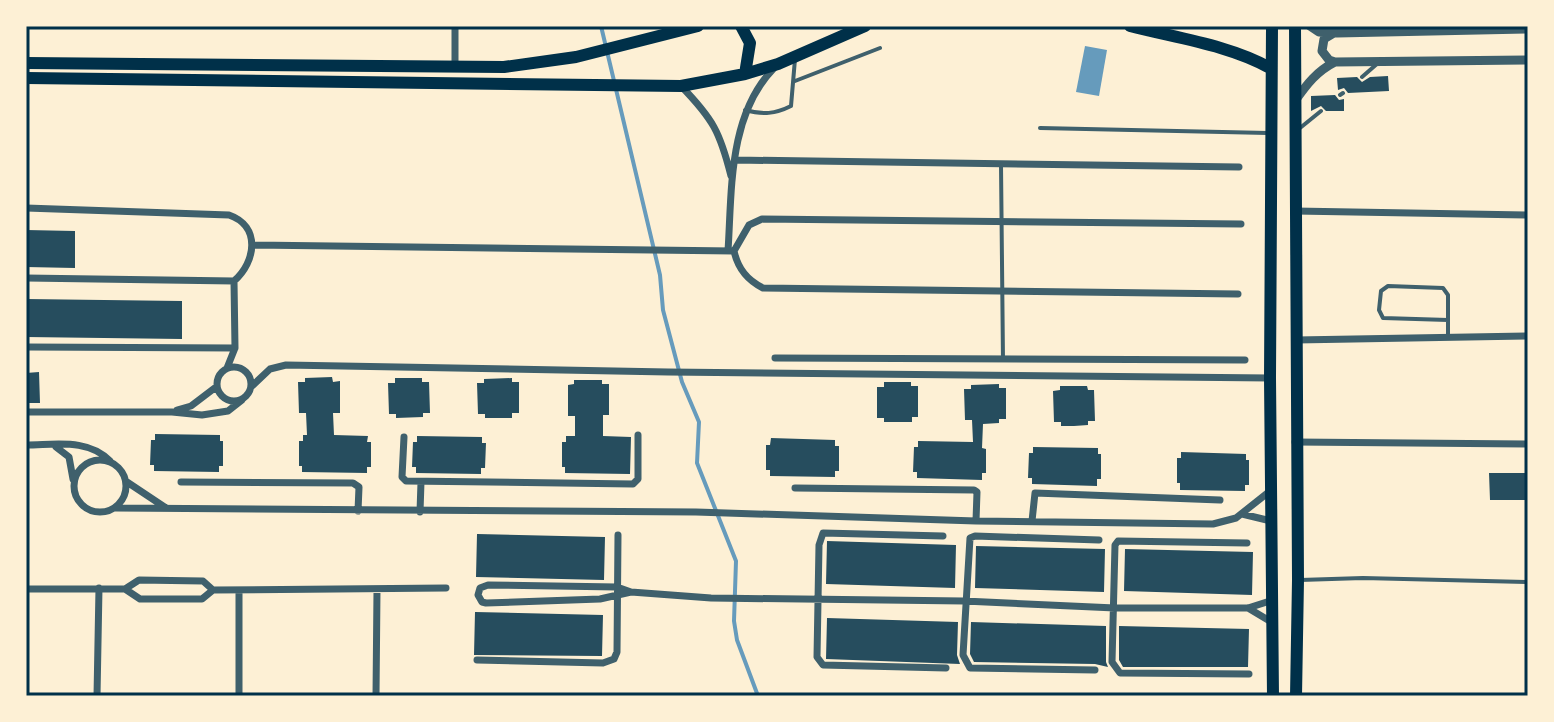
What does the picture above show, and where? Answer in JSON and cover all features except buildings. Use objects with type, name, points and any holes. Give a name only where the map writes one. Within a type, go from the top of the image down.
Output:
[{"type":"main road","points":[[26,63],[504,67],[576,57],[698,26]]},
{"type":"main road","points":[[741,26],[750,43],[745,74]]},
{"type":"main road","points":[[26,78],[639,88],[681,86],[745,74],[778,64],[865,26]]},
{"type":"main road","points":[[1130,26],[1244,57],[1270,68]]},
{"type":"main road","points":[[1272,26],[1270,378],[1273,696]]},
{"type":"main road","points":[[1295,26],[1296,696]]},
{"type":"street","points":[[455,26],[455,68]]},
{"type":"street","points":[[1310,26],[1319,32],[1337,33],[1448,28],[1528,29]]},
{"type":"street","points":[[1337,33],[1329,35],[1322,45],[1325,56],[1335,62],[1528,60]]},
{"type":"street","points":[[1295,101],[1308,82],[1335,62]]},
{"type":"street","points":[[778,64],[767,75],[745,110],[733,183],[731,251],[746,276],[763,288],[1238,294]]},
{"type":"street","points":[[681,86],[719,132],[733,183]]},
{"type":"street","points":[[736,160],[1239,167]]},
{"type":"street","points":[[26,208],[229,215],[244,224],[253,245],[249,264],[234,281],[235,348],[227,368],[218,375],[216,387],[191,406],[172,412]]},
{"type":"street","points":[[1295,211],[1528,215]]},
{"type":"street","points":[[731,251],[749,225],[762,219],[1241,224]]},
{"type":"street","points":[[253,245],[731,251]]},
{"type":"street","points":[[26,278],[234,281]]},
{"type":"street","points":[[1296,340],[1528,336]]},
{"type":"street","points":[[26,347],[235,348]]},
{"type":"street","points":[[775,358],[1245,360]]},
{"type":"street","points":[[26,412],[215,414],[228,411],[242,400],[265,372],[279,365],[1270,378]]},
{"type":"street","points":[[227,368],[245,371],[251,387]]},
{"type":"street","points":[[216,387],[226,400],[242,400]]},
{"type":"street","points":[[404,437],[403,479],[421,482],[633,484],[638,479],[638,435]]},
{"type":"street","points":[[1295,442],[1528,444]]},
{"type":"street","points":[[26,445],[86,446],[96,449],[121,470],[127,482],[168,509]]},
{"type":"street","points":[[54,445],[69,457],[74,491],[82,506],[98,513],[115,508],[696,512],[976,521],[1213,524],[1242,514],[1272,490]]},
{"type":"street","points":[[74,483],[76,474],[91,461],[110,461]]},
{"type":"street","points":[[115,508],[122,501],[127,482]]},
{"type":"street","points":[[181,482],[353,483],[359,487],[358,511]]},
{"type":"street","points":[[420,512],[421,482]]},
{"type":"street","points":[[795,488],[974,490],[977,492],[976,521]]},
{"type":"street","points":[[1032,521],[1035,493],[1220,500]]},
{"type":"street","points":[[1242,514],[1273,521]]},
{"type":"street","points":[[943,536],[823,533],[819,545],[817,657],[823,665],[946,668]]},
{"type":"street","points":[[477,660],[603,663],[614,659],[617,652],[618,535]]},
{"type":"street","points":[[1095,670],[970,668],[963,655],[964,601],[970,538],[1099,540]]},
{"type":"street","points":[[1247,543],[1118,541],[1115,545],[1112,662],[1120,673],[1249,674]]},
{"type":"street","points":[[125,589],[139,580],[203,581],[213,590]]},
{"type":"street","points":[[631,592],[617,596],[486,603],[478,595],[480,588],[488,585],[617,587],[631,592],[711,598],[964,601],[1115,608],[1248,608],[1273,600]]},
{"type":"street","points":[[97,696],[99,588]]},
{"type":"street","points":[[26,589],[125,589],[140,599],[202,599],[213,590],[446,588]]},
{"type":"street","points":[[239,590],[239,696]]},
{"type":"street","points":[[376,696],[377,590]]},
{"type":"street","points":[[1248,608],[1273,623]]},
{"type":"lane","points":[[795,81],[880,48]]},
{"type":"lane","points":[[745,110],[762,114],[779,112],[791,106],[795,56]]},
{"type":"lane","points":[[1362,77],[1379,62]]},
{"type":"lane","points":[[1295,132],[1321,111]]},
{"type":"lane","points":[[1040,128],[1270,133]]},
{"type":"lane","points":[[1001,163],[1003,360]]},
{"type":"lane","points":[[1448,320],[1383,318],[1379,310],[1381,291],[1388,286],[1443,288],[1448,295],[1448,320],[1448,338]]},
{"type":"lane","points":[[1298,580],[1363,578],[1528,582]]},
{"type":"water","points":[[1085,46],[1107,50],[1099,96],[1076,92]]},
{"type":"waterway","points":[[601,26],[660,275],[663,310],[682,382],[699,422],[697,463],[736,561],[734,621],[737,640],[758,696]]}]
